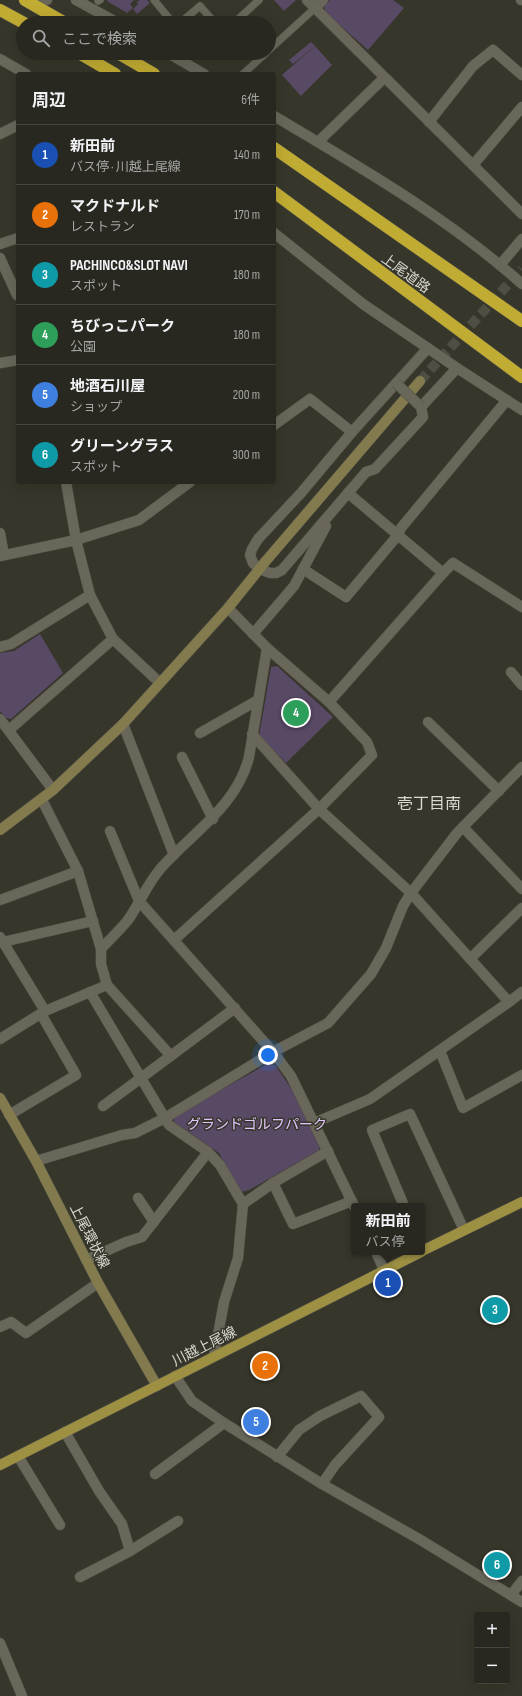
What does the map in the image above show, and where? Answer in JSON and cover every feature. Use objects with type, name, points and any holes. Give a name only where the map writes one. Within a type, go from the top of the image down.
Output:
[{"type":"highway","points":[[30,3],[53,16]]},
{"type":"highway","points":[[0,10],[16,19]]},
{"type":"highway","points":[[92,60],[112,72]]},
{"type":"highway","points":[[130,60],[151,72]]},
{"type":"highway","name":"上尾道路","points":[[276,149],[522,322]]},
{"type":"highway","name":"上尾道路","points":[[276,194],[352,252],[522,377]]},
{"type":"main road","name":"川越上尾線","points":[[425,1250],[522,1202]]},
{"type":"main road","name":"川越上尾線","points":[[0,1465],[414,1255]]},
{"type":"street","points":[[30,3],[47,0]]},
{"type":"street","points":[[76,0],[105,16]]},
{"type":"street","points":[[307,0],[522,214]]},
{"type":"street","points":[[315,8],[323,0]]},
{"type":"street","points":[[429,122],[473,66],[493,50],[522,75]]},
{"type":"street","points":[[0,59],[23,72]]},
{"type":"street","points":[[180,60],[201,72]]},
{"type":"street","points":[[96,62],[99,72]]},
{"type":"street","points":[[318,142],[384,78]]},
{"type":"street","points":[[473,165],[522,107]]},
{"type":"street","points":[[276,117],[385,182],[429,211],[500,265],[522,284]]},
{"type":"street","points":[[0,134],[16,126]]},
{"type":"street","points":[[276,235],[363,304],[522,410]]},
{"type":"street","points":[[0,244],[16,239]]},
{"type":"street","points":[[500,265],[522,239]]},
{"type":"street","points":[[0,258],[16,293]]},
{"type":"street","points":[[396,383],[420,407],[423,417],[375,469],[366,472],[282,570],[276,573],[260,569],[253,563],[250,555],[258,539],[301,493],[352,432],[396,383],[428,348]]},
{"type":"street","points":[[0,363],[16,360]]},
{"type":"street","points":[[420,407],[457,368]]},
{"type":"street","points":[[0,830],[42,800],[123,724],[159,682],[228,608],[420,381]]},
{"type":"street","points":[[276,424],[310,399],[352,432]]},
{"type":"street","points":[[303,569],[346,597],[507,400]]},
{"type":"street","points":[[66,484],[76,540],[90,595],[113,639],[159,682]]},
{"type":"street","points":[[0,533],[2,556],[76,540],[139,520],[187,484]]},
{"type":"street","points":[[348,493],[443,573]]},
{"type":"street","points":[[253,634],[294,586],[337,506]]},
{"type":"street","points":[[329,702],[453,563],[522,607]]},
{"type":"street","points":[[0,647],[11,644],[90,595]]},
{"type":"street","points":[[174,940],[319,810],[372,754],[367,742],[329,702],[267,648],[228,608]]},
{"type":"street","points":[[9,730],[113,639]]},
{"type":"street","points":[[101,949],[128,919],[160,869],[213,818],[235,790],[247,766],[267,648]]},
{"type":"street","points":[[511,672],[522,685]]},
{"type":"street","points":[[200,733],[258,700]]},
{"type":"street","points":[[0,719],[53,790]]},
{"type":"street","points":[[428,722],[499,791]]},
{"type":"street","points":[[123,724],[174,855]]},
{"type":"street","points":[[252,734],[319,810],[411,893],[509,1002]]},
{"type":"street","points":[[182,757],[213,818]]},
{"type":"street","points":[[36,1161],[122,1135],[135,1133],[165,1118],[273,1052],[328,1023],[370,974],[386,948],[403,906],[411,893],[462,827],[522,767]]},
{"type":"street","points":[[42,800],[78,871],[101,949],[101,964],[107,985],[171,1056]]},
{"type":"street","points":[[462,827],[522,889]]},
{"type":"street","points":[[110,831],[139,901],[235,1008],[273,1052],[291,1076],[353,1203]]},
{"type":"street","points":[[0,900],[78,871]]},
{"type":"street","points":[[470,959],[522,908]]},
{"type":"street","points":[[9,1115],[76,1076],[43,1012],[2,940],[93,921]]},
{"type":"street","points":[[0,1039],[43,1012],[107,985]]},
{"type":"street","points":[[90,992],[169,1125],[208,1152],[220,1165],[242,1204],[238,1258],[224,1302],[214,1356]]},
{"type":"street","points":[[314,1123],[370,1099],[522,992]]},
{"type":"street","points":[[103,1106],[235,1008]]},
{"type":"street","points":[[440,1051],[463,1108],[522,1075]]},
{"type":"street","name":"上尾環状線","points":[[0,1098],[36,1161],[98,1283],[157,1386]]},
{"type":"street","points":[[403,1203],[372,1130],[410,1114],[464,1230]]},
{"type":"street","points":[[242,1204],[273,1183],[328,1151]]},
{"type":"street","points":[[86,1260],[126,1242],[142,1237],[208,1152]]},
{"type":"street","points":[[273,1183],[293,1224],[351,1205]]},
{"type":"street","points":[[138,1198],[154,1222]]},
{"type":"street","points":[[377,1255],[384,1270]]},
{"type":"street","points":[[0,1327],[11,1322],[26,1333],[98,1283]]},
{"type":"street","points":[[175,1376],[192,1401],[224,1423],[277,1457],[418,1539],[522,1602]]},
{"type":"street","points":[[277,1457],[299,1430],[320,1416],[361,1396],[379,1417],[335,1466],[322,1484]]},
{"type":"street","points":[[155,1474],[224,1423]]},
{"type":"street","points":[[64,1432],[99,1491],[122,1524],[130,1551]]},
{"type":"street","points":[[18,1456],[60,1525]]},
{"type":"street","points":[[80,1577],[130,1551],[178,1521]]},
{"type":"street","points":[[511,1595],[522,1581]]},
{"type":"street","points":[[0,1643],[22,1696]]},
{"type":"lane","points":[[154,0],[167,16]]},
{"type":"lane","points":[[242,16],[260,0]]},
{"type":"lane","points":[[188,16],[200,6],[209,16]]},
{"type":"lane","points":[[276,44],[315,8]]},
{"type":"lane","points":[[245,72],[258,60]]},
{"type":"green space","points":[[134,0],[130,4],[133,8],[127,13],[107,1]]},
{"type":"green space","points":[[140,0],[147,0],[150,3],[137,14],[133,9]]},
{"type":"green space","points":[[274,0],[296,0],[284,11]]},
{"type":"green space","points":[[330,0],[393,0],[404,8],[368,50],[325,12],[324,6]]},
{"type":"green space","points":[[311,42],[315,46],[293,64],[289,60]]},
{"type":"green space","points":[[315,46],[332,65],[301,96],[282,75]]},
{"type":"green space","points":[[40,634],[63,673],[11,719],[6,718],[0,711],[0,653],[14,651]]},
{"type":"green space","points":[[277,666],[333,717],[286,763],[259,736],[271,667]]},
{"type":"green space","name":"グランドゴルフパーク","points":[[269,1063],[275,1065],[299,1100],[320,1144],[319,1150],[249,1190],[241,1192],[219,1153],[174,1122],[174,1116]]},
{"type":"tunnel","points":[[420,381],[522,269]]},
{"type":"place","name":"ちびっこパーク","points":[[296,713]]},
{"type":"place","name":"新田前","points":[[388,1283]]},
{"type":"place","name":"PACHINCO&SLOT NAVI","points":[[495,1310]]},
{"type":"place","name":"マクドナルド","points":[[265,1366]]},
{"type":"place","name":"地酒石川屋","points":[[256,1422]]},
{"type":"place","name":"グリーングラス","points":[[497,1565]]},
{"type":"district","name":"壱丁目南","points":[[429,803]]}]
